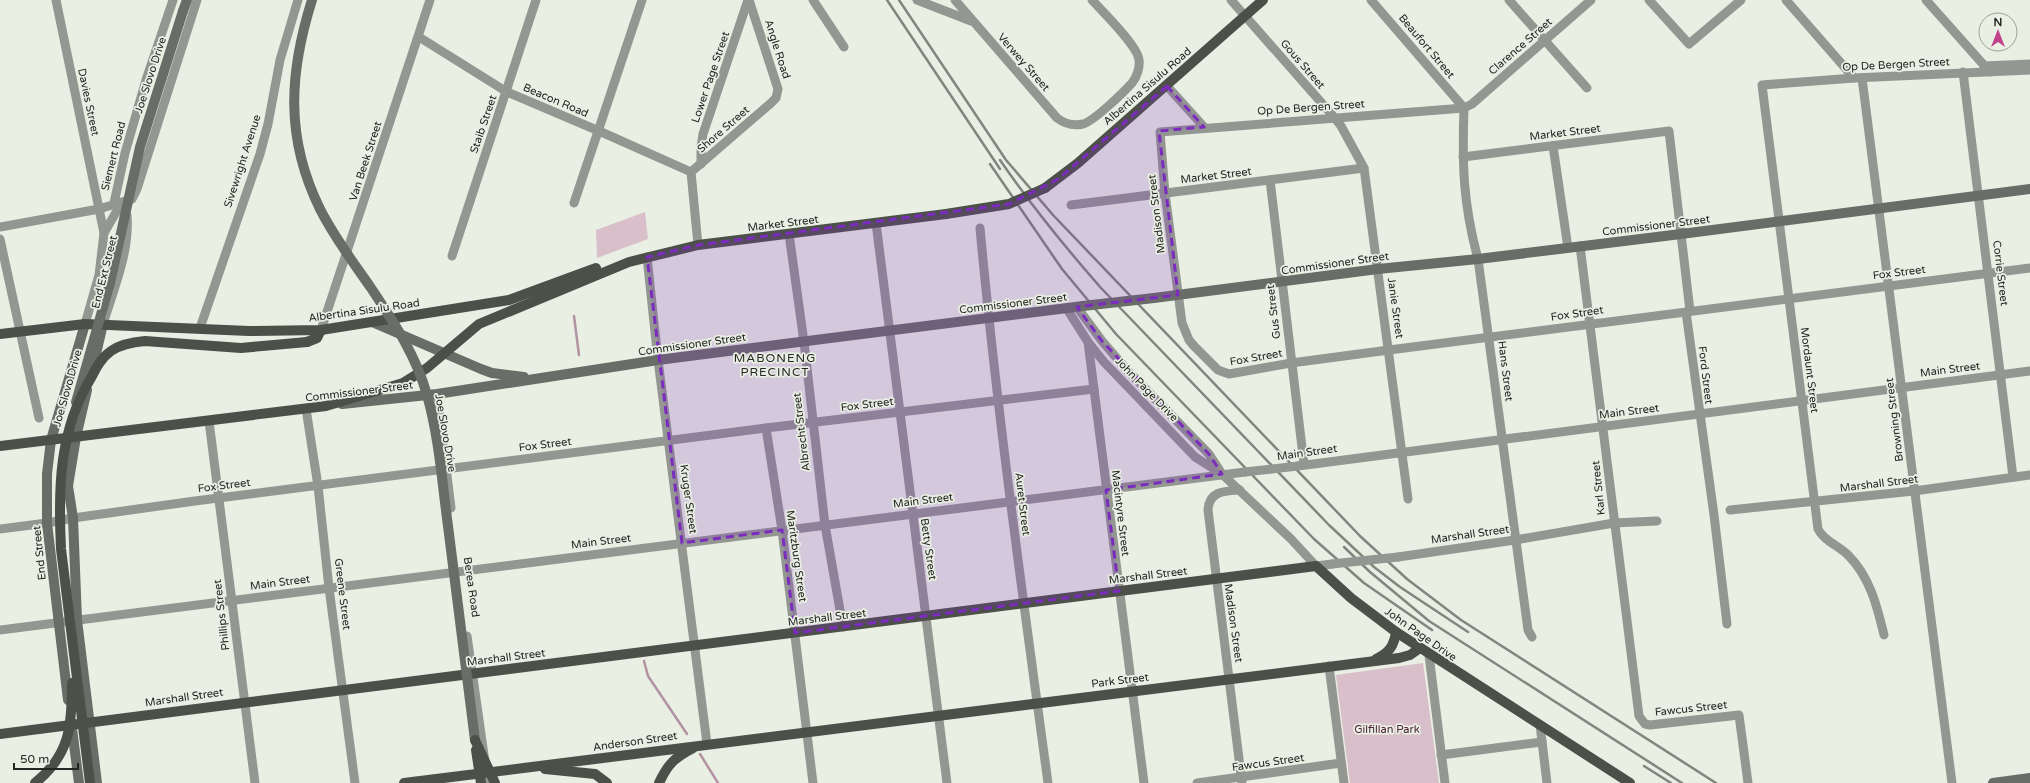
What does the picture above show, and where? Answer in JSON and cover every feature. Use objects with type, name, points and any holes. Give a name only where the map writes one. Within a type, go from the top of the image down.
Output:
[{"type":"main road","name":"Joe Slovo Drive","points":[[90,783],[61,549],[60,485],[68,428],[110,283],[140,146],[187,0]]},
{"type":"main road","name":"Joe Slovo Drive","points":[[312,0],[299,46],[294,86],[293,107],[298,148],[304,169],[320,210],[408,347],[427,394],[437,443],[480,783]]},
{"type":"main road","name":"Albertina Sisulu Road","points":[[1045,188],[1078,163],[1263,0]]},
{"type":"main road","name":"Market Street","points":[[629,262],[698,245],[946,214],[1009,204],[1045,188]]},
{"type":"main road","name":"Commissioner Street","points":[[0,446],[437,394],[658,360],[1378,269],[1478,259],[1681,234],[2030,189]]},
{"type":"main road","name":"Albertina Sisulu Road","points":[[0,334],[85,324],[249,331],[321,330],[509,300],[598,267],[629,262]]},
{"type":"main road","points":[[326,406],[403,383],[427,368],[479,324],[494,316],[629,262]]},
{"type":"main road","points":[[372,322],[492,373],[542,378]]},
{"type":"main road","name":"End Street","points":[[79,783],[47,523],[47,474],[52,440],[85,324]]},
{"type":"main road","points":[[97,783],[77,620],[72,518],[68,486],[76,438],[103,324]]},
{"type":"main road","points":[[68,428],[78,402],[98,366],[104,357],[122,346],[146,341],[241,348],[307,342],[317,338],[321,330]]},
{"type":"main road","name":"Marshall Street","points":[[0,734],[1316,566]]},
{"type":"main road","name":"John Page Drive","points":[[1316,566],[1350,598],[1429,655],[1630,783]]},
{"type":"main road","name":"Park Street","points":[[1374,660],[1385,655],[1391,649],[1396,632]]},
{"type":"main road","points":[[35,783],[52,766],[69,736],[72,707],[72,642]]},
{"type":"main road","name":"Park Street","points":[[869,724],[1374,660],[1400,658],[1410,655],[1420,648]]},
{"type":"main road","name":"Anderson Street","points":[[404,783],[869,724]]},
{"type":"main road","points":[[474,740],[495,783]]},
{"type":"main road","points":[[659,783],[666,769],[679,755],[703,744]]},
{"type":"main road","points":[[528,768],[595,774],[607,783]]},
{"type":"main road","points":[[1993,783],[2030,778]]},
{"type":"street","name":"Davies Street","points":[[56,0],[99,209]]},
{"type":"street","name":"Siemert Road","points":[[120,202],[125,154],[142,94],[173,0]]},
{"type":"street","name":"Siemert Road","points":[[0,227],[99,209],[132,199],[137,188],[197,0]]},
{"type":"street","name":"Sivewright Avenue","points":[[200,328],[260,154],[268,124],[280,60],[298,0]]},
{"type":"street","name":"Van Beek Street","points":[[321,330],[430,0]]},
{"type":"street","name":"Staib Street","points":[[452,256],[536,0]]},
{"type":"street","points":[[574,203],[642,0]]},
{"type":"street","name":"Angle Road","points":[[749,0],[778,89],[776,98],[771,103]]},
{"type":"street","name":"Lower Page Street","points":[[700,164],[703,134],[749,0]]},
{"type":"street","points":[[813,0],[844,47]]},
{"type":"street","name":"Verwey Street","points":[[917,0],[973,22]]},
{"type":"street","name":"Verwey Street","points":[[956,0],[973,22],[1057,118],[1068,124],[1080,124],[1087,122],[1132,82],[1138,72],[1138,54],[1092,0]]},
{"type":"street","name":"Gous Street","points":[[1231,0],[1334,117],[1341,126],[1364,168]]},
{"type":"street","name":"Beaufort Street","points":[[1371,0],[1464,108]]},
{"type":"street","points":[[1509,0],[1587,88]]},
{"type":"street","name":"Clarence Street","points":[[1464,108],[1472,104],[1591,0]]},
{"type":"street","points":[[1649,0],[1689,44],[1742,0]]},
{"type":"street","points":[[1786,0],[1858,78]]},
{"type":"street","points":[[1926,0],[1987,69],[2030,64]]},
{"type":"street","name":"Beacon Road","points":[[419,36],[507,92],[691,172]]},
{"type":"street","name":"Op De Bergen Street","points":[[1762,85],[1964,72],[1987,69],[2030,70]]},
{"type":"street","name":"Corrie Street","points":[[1964,72],[2013,477]]},
{"type":"street","name":"Browning Street","points":[[1858,78],[1880,209],[1914,491],[1952,783]]},
{"type":"street","name":"Mordaunt Street","points":[[1762,85],[1818,528],[1822,535],[1847,555],[1860,568],[1869,583],[1884,635]]},
{"type":"street","points":[[1167,86],[1204,127]]},
{"type":"street","name":"Shore Street","points":[[691,172],[771,103]]},
{"type":"street","name":"Op De Bergen Street","points":[[1160,132],[1204,127],[1464,108]]},
{"type":"street","name":"Hans Street","points":[[1464,108],[1463,157],[1467,212],[1478,259],[1490,337],[1515,540],[1528,630],[1532,637]]},
{"type":"street","name":"Market Street","points":[[1463,157],[1670,131]]},
{"type":"street","name":"Ford Street","points":[[1670,131],[1690,311],[1686,312],[1714,514],[1727,624]]},
{"type":"street","name":"Madison Street","points":[[1160,132],[1165,193],[1178,295]]},
{"type":"street","points":[[1553,146],[1568,248]]},
{"type":"street","name":"Market Street","points":[[1071,205],[1364,168]]},
{"type":"street","name":"Janie Street","points":[[1364,168],[1408,499]]},
{"type":"street","points":[[691,172],[698,245]]},
{"type":"street","name":"Gus Street","points":[[1270,180],[1301,465]]},
{"type":"street","points":[[104,233],[120,202]]},
{"type":"street","name":"End Ext Street","points":[[103,324],[124,248],[128,225],[120,202]]},
{"type":"street","points":[[85,324],[99,275],[104,233],[99,209]]},
{"type":"street","name":"Betty Street","points":[[876,223],[947,783]]},
{"type":"street","name":"Auret Street","points":[[980,228],[988,319],[1010,501],[1048,783]]},
{"type":"street","name":"Albrecht Street","points":[[789,234],[804,342],[825,525],[843,627]]},
{"type":"street","points":[[0,239],[39,418]]},
{"type":"street","name":"Karl Street","points":[[1580,246],[1639,716],[1645,724]]},
{"type":"street","name":"Kruger Street","points":[[647,257],[658,360],[682,543],[703,744]]},
{"type":"street","name":"Fox Street","points":[[1178,295],[1182,323],[1189,340],[1221,372],[1229,374],[1291,363],[1590,323],[2030,268]]},
{"type":"street","name":"John Page Drive","points":[[1076,307],[1088,342],[1104,362],[1195,457],[1226,474]]},
{"type":"street","name":"John Page Drive","points":[[1076,307],[1102,342],[1209,454],[1240,490],[1316,566]]},
{"type":"street","name":"Macintyre Street","points":[[1088,342],[1144,783]]},
{"type":"street","name":"Main Street","points":[[0,630],[2030,371]]},
{"type":"street","name":"Fox Street","points":[[0,528],[47,523],[72,518],[218,498],[812,422],[1094,389]]},
{"type":"street","name":"Berea Road","points":[[437,394],[458,571],[488,783]]},
{"type":"street","name":"Greene Street","points":[[306,409],[318,486],[329,588],[344,689],[355,783]]},
{"type":"street","name":"Phillips Street","points":[[209,421],[254,783]]},
{"type":"street","name":"Maritzburg Street","points":[[766,428],[782,530],[813,783]]},
{"type":"street","name":"Marshall Street","points":[[1730,510],[1914,491],[2030,475]]},
{"type":"street","name":"Madison Street","points":[[1240,490],[1218,492],[1212,497],[1208,505],[1242,780]]},
{"type":"street","name":"Marshall Street","points":[[1316,566],[1515,540],[1614,523],[1657,521]]},
{"type":"street","points":[[1429,655],[1445,783]]},
{"type":"street","points":[[1329,666],[1344,783]]},
{"type":"street","name":"Fawcus Street","points":[[1645,724],[1661,724],[1739,715],[1748,783]]},
{"type":"street","points":[[1540,726],[1547,783]]},
{"type":"street","points":[[1441,755],[1542,742]]},
{"type":"street","name":"Fawcus Street","points":[[1198,783],[1242,780],[1341,763]]},
{"type":"highlighted area","points":[[1167,86],[1204,127],[1159,131],[1178,295],[1077,307],[1102,341],[1209,454],[1222,474],[1106,490],[1119,591],[795,633],[782,530],[682,543],[647,257],[698,245],[1009,204],[1058,179]]},
{"type":"green space","points":[[645,212],[648,239],[597,258],[596,230]]},
{"type":"green space","name":"Gilfillan Park","points":[[1423,663],[1439,783],[1350,783],[1336,675]]},
{"type":"waterway","points":[[574,316],[579,355]]},
{"type":"waterway","points":[[644,661],[648,676],[687,734]]},
{"type":"waterway","points":[[700,754],[718,783]]},
{"type":"railway","points":[[887,0],[1000,169]]},
{"type":"railway","points":[[899,0],[1006,160],[1053,215],[1360,536],[1407,579],[1461,620],[1716,783]]},
{"type":"railway","points":[[1000,160],[1049,226],[1101,288],[1329,525],[1374,567],[1400,587],[1468,632]]},
{"type":"railway","points":[[990,164],[1062,269],[1116,334],[1314,539],[1364,583],[1432,630]]},
{"type":"railway","points":[[1344,547],[1370,572],[1429,621],[1682,783]]},
{"type":"railway","points":[[1644,766],[1671,783]]},
{"type":"district","name":"MABONENG PRECINCT","points":[[775,365]]}]
